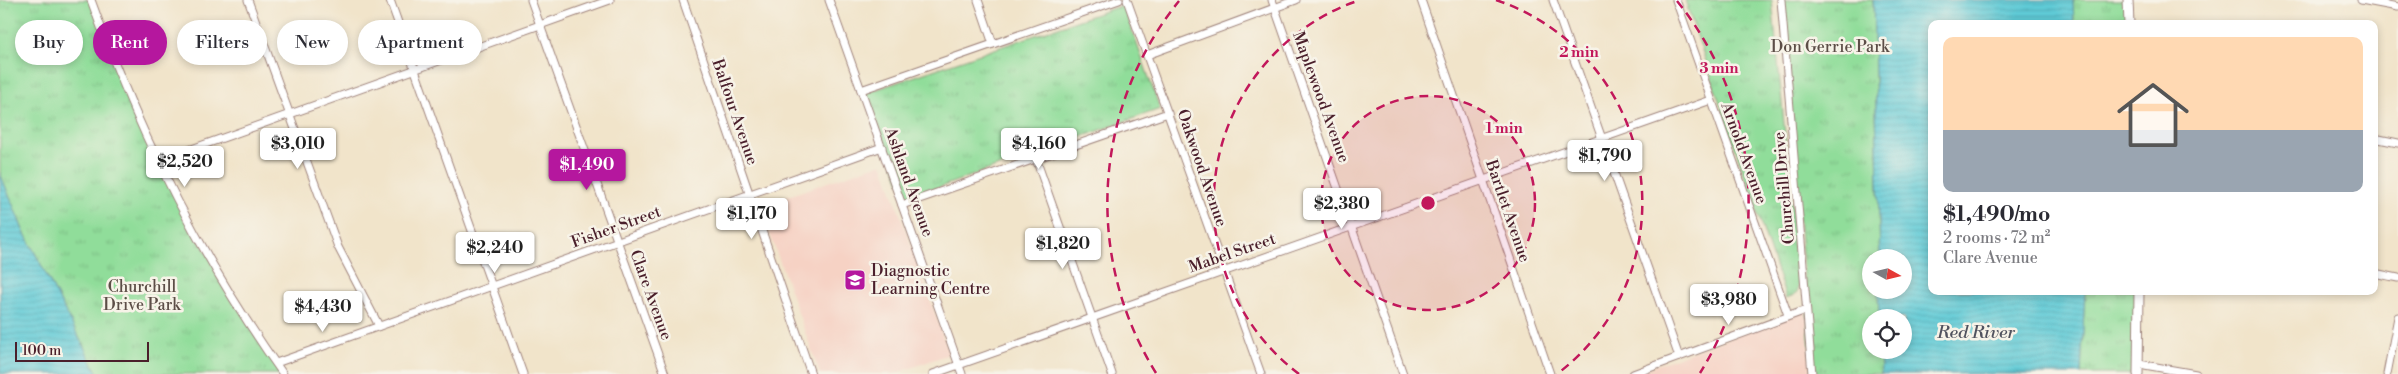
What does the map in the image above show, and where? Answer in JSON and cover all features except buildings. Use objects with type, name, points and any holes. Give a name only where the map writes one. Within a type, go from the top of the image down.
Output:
[{"type":"street","points":[[91,0],[158,161],[221,280],[245,320],[283,374]]},
{"type":"street","points":[[248,0],[338,246],[379,326]]},
{"type":"street","points":[[390,0],[523,374]]},
{"type":"street","name":"Clare Avenue","points":[[531,0],[665,374]]},
{"type":"street","points":[[158,161],[610,0]]},
{"type":"street","name":"Balfour Avenue","points":[[682,0],[811,374]]},
{"type":"street","name":"Ashland Avenue","points":[[830,0],[962,374]]},
{"type":"street","points":[[978,0],[993,44]]},
{"type":"street","points":[[861,90],[1119,0]]},
{"type":"street","name":"Oakwood Avenue","points":[[1127,0],[1261,374]]},
{"type":"street","points":[[1147,55],[1273,4],[1296,0]]},
{"type":"street","name":"Bartlet Avenue","points":[[1421,0],[1550,374]]},
{"type":"street","points":[[1553,0],[1679,357]]},
{"type":"street","name":"Arnold Avenue","points":[[1676,0],[1788,315]]},
{"type":"street","name":"Churchill Drive","points":[[1781,0],[1812,374]]},
{"type":"street","points":[[2128,0],[2129,20]]},
{"type":"street","points":[[2360,0],[2398,7]]},
{"type":"street","name":"Maplewood Avenue","points":[[1273,4],[1403,374]]},
{"type":"street","name":"Mabel Street","points":[[933,374],[1711,100]]},
{"type":"street","points":[[902,206],[1168,113]]},
{"type":"street","points":[[2378,139],[2398,143]]},
{"type":"street","name":"Fisher Street","points":[[276,363],[882,147]]},
{"type":"street","points":[[1036,160],[1112,374]]},
{"type":"street","points":[[2378,274],[2398,278]]},
{"type":"street","points":[[2138,374],[2140,295]]},
{"type":"street","points":[[1633,374],[1788,315],[1806,310]]},
{"type":"street","points":[[2387,374],[2398,317]]},
{"type":"street","points":[[2139,364],[2196,374]]},
{"type":"shaded area","name":"Diagnostic Learning Centre","points":[[882,163],[949,354],[894,374],[820,374],[760,206]]},
{"type":"shaded area","points":[[1806,310],[1810,374],[1633,374]]},
{"type":"green space","name":"Churchill Drive Park","points":[[0,0],[91,0],[99,20],[93,20],[93,65],[117,65],[148,140],[197,237],[283,374],[98,374],[23,230],[0,173]]},
{"type":"green space","points":[[1685,0],[1772,0],[1799,278],[1797,294],[1786,298]]},
{"type":"green space","name":"Don Gerrie Park","points":[[1781,0],[1873,0],[1880,249],[1862,249],[1862,299],[1878,299],[1879,309],[1862,309],[1862,359],[1880,359],[1881,374],[1812,374]]},
{"type":"green space","points":[[2073,0],[2128,0],[2129,20],[2074,20]]},
{"type":"green space","points":[[1123,5],[1160,109],[906,199],[866,93]]},
{"type":"green space","points":[[2085,295],[2138,295],[2138,374],[2081,374]]},
{"type":"water","name":"Red River","points":[[1873,0],[2073,0],[2074,20],[1928,20],[1928,295],[2085,295],[2081,374],[1881,374],[1880,359],[1912,359],[1912,309],[1879,309],[1878,299],[1912,299],[1912,249],[1880,249]]},
{"type":"water","points":[[0,173],[23,230],[98,374],[0,374]]},
{"type":"place","name":"Diagnostic Learning Centre","points":[[855,280]]}]
